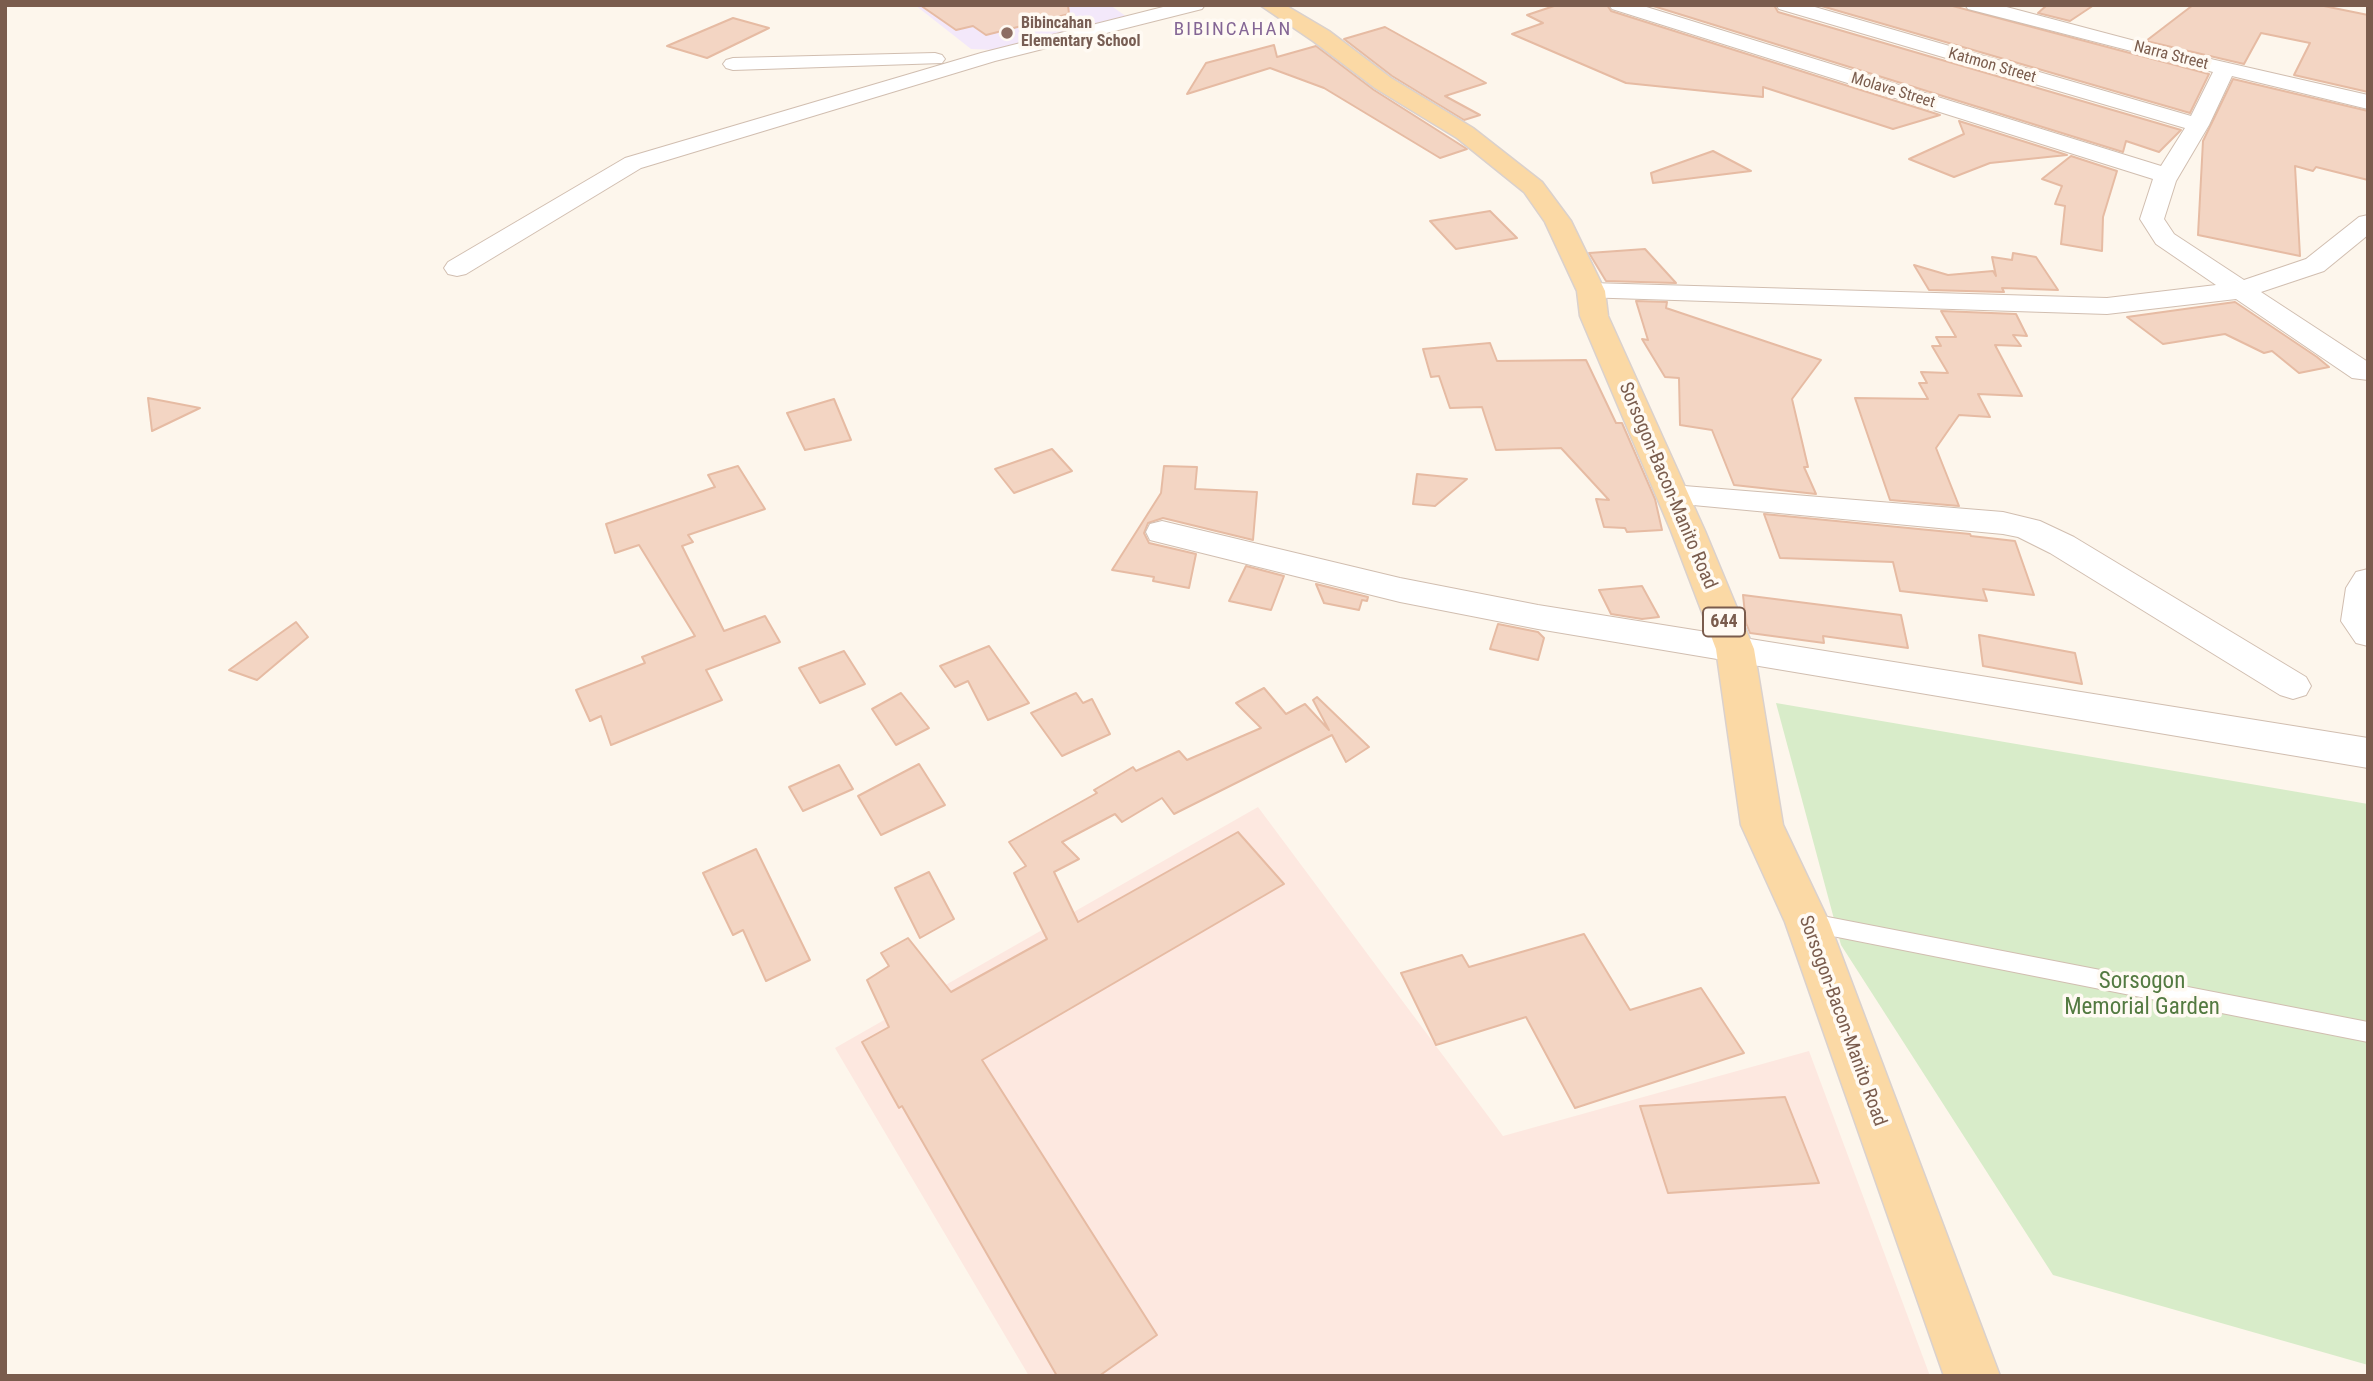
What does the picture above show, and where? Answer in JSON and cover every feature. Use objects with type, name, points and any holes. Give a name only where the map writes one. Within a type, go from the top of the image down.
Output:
[{"type":"main road","name":"Sorsogon-Bacon-Manito Road","points":[[1270,5],[1321,36],[1383,83],[1465,132],[1533,187],[1558,220],[1591,291],[1594,316],[1735,649],[1762,825],[1807,922],[1972,1376]]},
{"type":"street","points":[[457,268],[633,163],[988,57],[1195,5]]},
{"type":"street","name":"Molave Street","points":[[1619,5],[2167,176]]},
{"type":"street","name":"Katmon Street","points":[[1786,5],[2198,125]]},
{"type":"street","name":"Narra Street","points":[[1975,5],[2225,69],[2368,102]]},
{"type":"street","points":[[1807,64],[1859,28]]},
{"type":"street","points":[[733,64],[988,57]]},
{"type":"street","points":[[2225,69],[2198,125],[2167,176],[2152,219],[2165,239],[2362,372],[2368,371]]},
{"type":"street","points":[[1591,291],[2107,306],[2241,290],[2315,265],[2368,222]]},
{"type":"street","points":[[1672,495],[1990,522],[2028,529],[2062,545],[2293,685]]},
{"type":"street","points":[[1162,532],[1400,590],[1538,617],[2368,753]]},
{"type":"street","points":[[2368,580],[2364,588],[2359,621],[2368,634]]},
{"type":"lane","points":[[1807,922],[2368,1032]]},
{"type":"shaded area","name":"Bibincahan Elementary School","points":[[915,5],[1110,5],[1127,17],[997,50],[971,49]]},
{"type":"shaded area","points":[[1258,807],[1503,1136],[1809,1051],[1930,1376],[1029,1376],[835,1048]]},
{"type":"green space","name":"Sorsogon Memorial Garden","points":[[1776,703],[2368,804],[2368,1365],[2053,1275],[1841,945]]},
{"type":"building","points":[[920,5],[1068,5],[1069,14],[986,35],[973,26],[956,30]]},
{"type":"building","points":[[1557,5],[1607,5],[1611,11],[1940,115],[1893,129],[1763,87],[1763,97],[1626,83],[1512,34],[1543,23],[1527,15]]},
{"type":"building","points":[[1650,5],[1774,5],[1778,12],[2181,130],[2159,152],[2126,141],[2123,152]]},
{"type":"building","points":[[1818,5],[1949,5],[2209,74],[2190,113]]},
{"type":"building","points":[[2047,5],[2094,5],[2070,21],[2038,13]]},
{"type":"building","points":[[2193,5],[2319,5],[2368,15],[2368,92],[2294,75],[2310,43],[2261,33],[2244,64],[2146,41]]},
{"type":"building","points":[[733,18],[769,28],[707,58],[667,46]]},
{"type":"building","points":[[1385,27],[1486,83],[1445,96],[1480,115],[1464,120],[1392,76],[1344,39]]},
{"type":"building","points":[[1274,45],[1277,57],[1316,46],[1374,90],[1467,149],[1440,158],[1324,88],[1270,68],[1187,94],[1206,63]]},
{"type":"building","points":[[2233,79],[2368,111],[2368,180],[2316,167],[2313,171],[2295,166],[2300,256],[2198,235],[2203,141]]},
{"type":"building","points":[[1959,121],[2067,155],[1990,163],[1954,177],[1909,159],[1964,134]]},
{"type":"building","points":[[1713,151],[1751,171],[1653,183],[1651,173]]},
{"type":"building","points":[[2071,156],[2117,171],[2103,217],[2102,251],[2061,244],[2065,206],[2055,204],[2062,186],[2042,179]]},
{"type":"building","points":[[1490,211],[1517,238],[1456,249],[1430,221]]},
{"type":"building","points":[[1645,249],[1676,283],[1606,281],[1589,253]]},
{"type":"building","points":[[2013,253],[2036,257],[2058,290],[1929,290],[1914,265],[1948,275],[1993,271],[1996,276],[1992,257],[2012,260]]},
{"type":"building","points":[[1636,301],[1667,302],[1666,308],[1821,360],[1792,399],[1808,467],[1804,467],[1816,494],[1734,485],[1712,430],[1680,425],[1679,378],[1665,377],[1642,339],[1648,340]]},
{"type":"building","points":[[2235,302],[2329,367],[2299,373],[2272,351],[2264,353],[2225,334],[2163,344],[2127,317]]},
{"type":"building","points":[[1941,311],[2016,314],[2027,336],[2013,335],[2021,346],[1995,345],[2022,396],[1978,394],[1990,417],[1959,415],[1936,448],[1959,506],[1890,500],[1855,398],[1928,399],[1919,383],[1927,383],[1921,372],[1948,373],[1932,346],[1941,346],[1936,337],[1956,337]]},
{"type":"building","points":[[1490,343],[1497,361],[1586,360],[1616,423],[1622,423],[1655,499],[1662,530],[1627,532],[1625,528],[1604,527],[1596,499],[1609,500],[1561,448],[1496,450],[1482,407],[1450,408],[1439,376],[1431,377],[1423,349]]},
{"type":"building","points":[[148,398],[200,408],[152,431]]},
{"type":"building","points":[[834,399],[851,440],[805,450],[787,413]]},
{"type":"building","points":[[1052,449],[1072,471],[1014,493],[995,469]]},
{"type":"building","points":[[738,466],[765,509],[688,535],[693,542],[682,546],[724,631],[765,616],[780,642],[706,670],[722,700],[611,745],[601,716],[590,721],[576,690],[645,663],[642,657],[695,636],[639,545],[615,553],[606,524],[715,487],[708,475]]},
{"type":"building","points":[[1164,466],[1197,467],[1195,489],[1257,492],[1253,540],[1163,518],[1148,523],[1144,533],[1149,543],[1196,554],[1189,588],[1153,581],[1154,577],[1112,570],[1161,493]]},
{"type":"building","points":[[1417,474],[1467,479],[1435,506],[1413,504]]},
{"type":"building","points":[[1764,514],[1970,534],[2015,541],[2034,595],[1983,589],[1987,601],[1900,591],[1893,562],[1780,558]]},
{"type":"building","points":[[1246,566],[1284,576],[1271,610],[1229,601]]},
{"type":"building","points":[[1316,584],[1368,597],[1367,601],[1362,600],[1359,610],[1324,603]]},
{"type":"building","points":[[1642,586],[1659,617],[1642,619],[1611,614],[1599,590]]},
{"type":"building","points":[[1743,595],[1901,615],[1908,648],[1823,636],[1824,643],[1750,633],[1746,623]]},
{"type":"building","points":[[296,622],[308,637],[257,680],[229,670]]},
{"type":"building","points":[[1498,624],[1538,632],[1544,638],[1538,660],[1490,649]]},
{"type":"building","points":[[1979,635],[2075,653],[2082,684],[1983,666]]},
{"type":"building","points":[[989,646],[1029,703],[988,720],[968,681],[955,687],[940,666]]},
{"type":"building","points":[[844,651],[865,684],[820,703],[799,668]]},
{"type":"building","points":[[1264,688],[1286,714],[1305,704],[1329,730],[1313,700],[1317,697],[1369,747],[1346,762],[1332,735],[1174,814],[1162,798],[1122,822],[1115,814],[1062,842],[1079,859],[1054,872],[1078,922],[1238,832],[1284,884],[982,1060],[1157,1335],[1099,1376],[1057,1376],[902,1106],[899,1108],[862,1042],[889,1027],[867,980],[889,966],[881,953],[908,938],[951,992],[1047,939],[1014,873],[1026,866],[1009,842],[1097,793],[1094,790],[1133,767],[1136,771],[1179,751],[1187,760],[1261,728],[1236,703]]},
{"type":"building","points":[[901,693],[929,728],[896,745],[872,709]]},
{"type":"building","points":[[1076,693],[1083,703],[1092,699],[1110,734],[1062,756],[1031,713]]},
{"type":"building","points":[[919,764],[945,805],[881,835],[858,796]]},
{"type":"building","points":[[839,765],[853,789],[803,811],[789,787]]},
{"type":"building","points":[[756,849],[810,960],[766,981],[743,930],[733,935],[703,873]]},
{"type":"building","points":[[929,872],[954,919],[920,938],[895,888]]},
{"type":"building","points":[[1584,934],[1630,1010],[1701,988],[1744,1053],[1575,1108],[1526,1017],[1436,1045],[1401,973],[1462,955],[1469,967]]},
{"type":"building","points":[[1785,1097],[1819,1183],[1668,1193],[1640,1106]]},
{"type":"place","name":"Bibincahan Elementary School","points":[[1007,33]]},
{"type":"district","name":"BIBINCAHAN","points":[[1233,30]]}]
